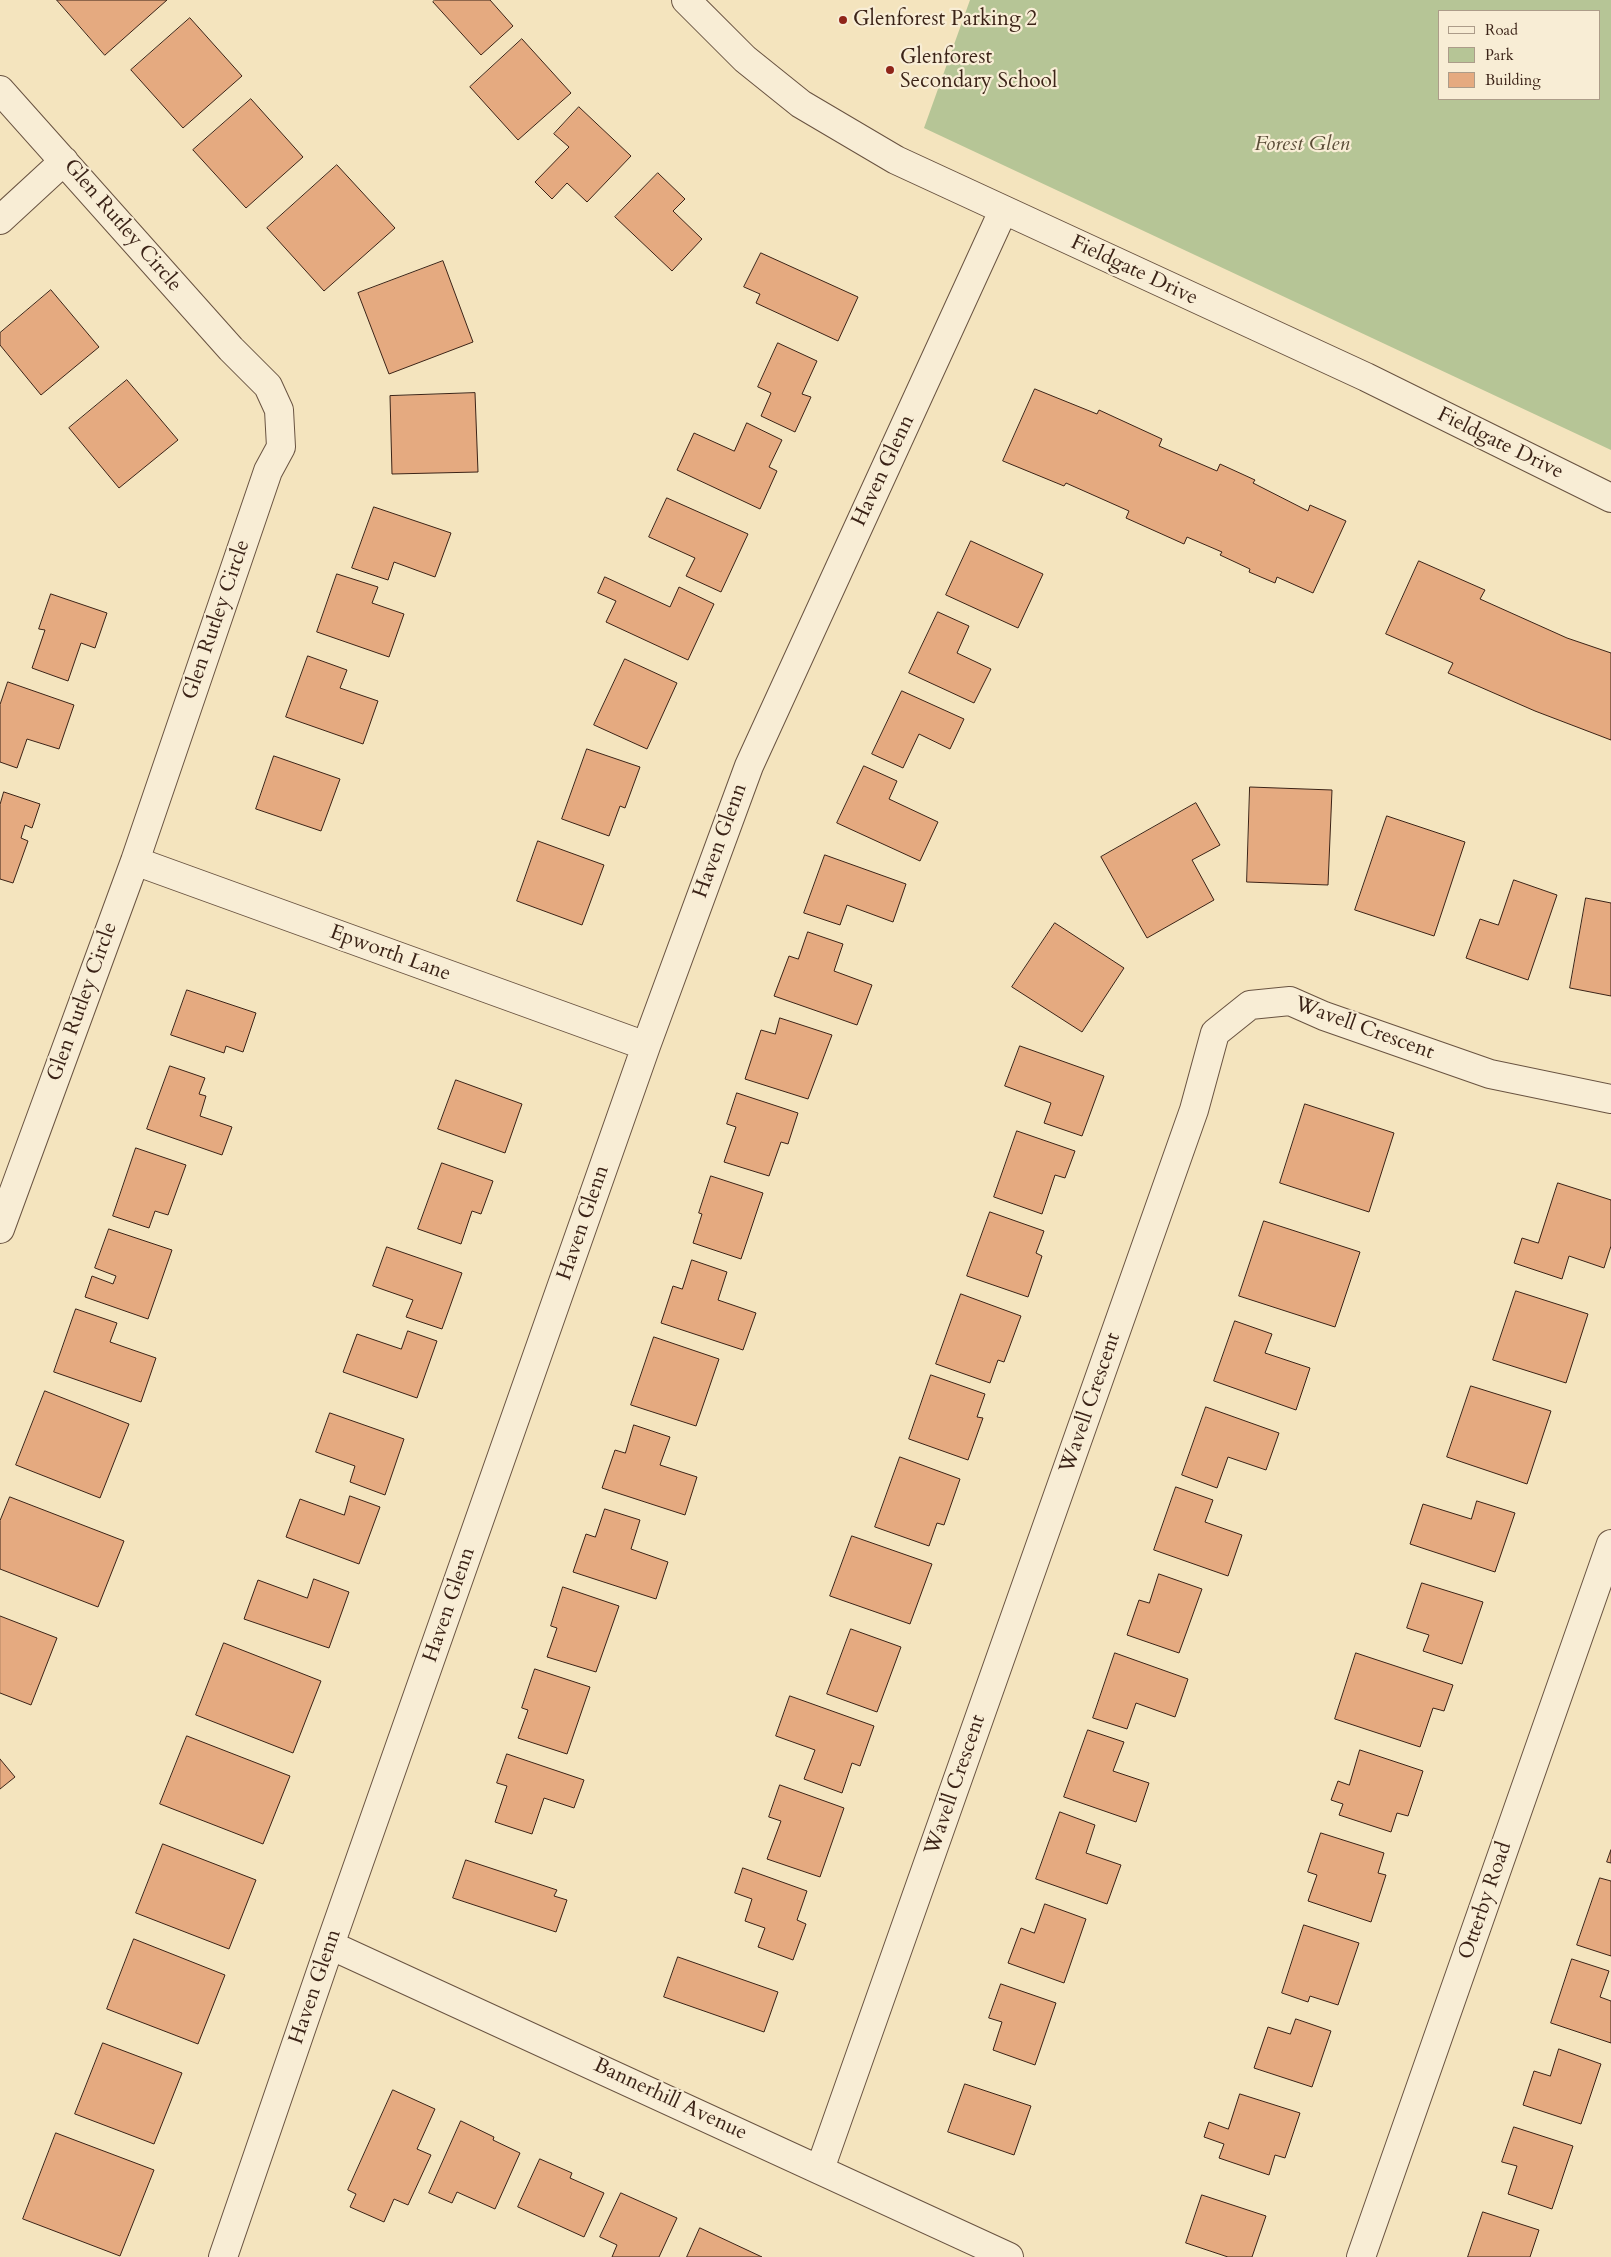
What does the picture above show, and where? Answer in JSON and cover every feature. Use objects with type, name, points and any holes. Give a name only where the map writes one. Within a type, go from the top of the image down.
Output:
[{"type":"street","name":"Fieldgate Drive","points":[[686,0],[745,59],[801,104],[896,160],[1366,377],[1611,498]]},
{"type":"street","name":"Glen Rutley Circle","points":[[0,90],[231,350],[268,386],[279,410],[281,448],[268,472],[135,862],[5,1200],[0,1229]]},
{"type":"street","points":[[0,220],[64,161]]},
{"type":"street","name":"Haven Glenn","points":[[222,2257],[646,1046],[748,766],[1003,211]]},
{"type":"street","name":"Epworth Lane","points":[[135,862],[646,1046]]},
{"type":"street","name":"Wavell Crescent","points":[[820,2169],[1191,1120],[1215,1033],[1250,1005],[1290,1001],[1324,1016],[1490,1074],[1611,1099]]},
{"type":"street","name":"Otterby Road","points":[[1361,2257],[1611,1544]]},
{"type":"street","name":"Bannerhill Avenue","points":[[330,1945],[1009,2257]]},
{"type":"green space","name":"Forest Glen","points":[[970,0],[1611,0],[1611,450],[924,128]]},
{"type":"building","points":[[57,0],[167,0],[105,55]]},
{"type":"building","points":[[435,0],[490,0],[513,26],[481,55],[433,2]]},
{"type":"building","points":[[190,18],[242,76],[183,128],[131,70]]},
{"type":"building","points":[[522,39],[571,93],[518,140],[470,87]]},
{"type":"building","points":[[251,99],[303,157],[246,208],[193,150]]},
{"type":"building","points":[[579,107],[631,156],[587,202],[567,183],[552,199],[535,182],[569,147],[554,134]]},
{"type":"building","points":[[337,165],[395,228],[324,291],[267,228]]},
{"type":"building","points":[[658,173],[685,199],[673,211],[702,239],[672,271],[615,217]]},
{"type":"building","points":[[761,253],[858,297],[838,341],[756,303],[760,294],[744,287]]},
{"type":"building","points":[[443,261],[473,342],[389,374],[358,293]]},
{"type":"building","points":[[51,290],[99,347],[41,395],[0,345],[0,333]]},
{"type":"building","points":[[778,343],[817,361],[802,394],[811,397],[795,432],[761,416],[771,393],[758,387]]},
{"type":"building","points":[[127,380],[178,440],[119,488],[69,428]]},
{"type":"building","points":[[1035,389],[1097,414],[1099,410],[1162,439],[1159,446],[1217,471],[1220,464],[1255,480],[1253,483],[1308,511],[1310,505],[1346,521],[1313,593],[1277,577],[1275,583],[1249,572],[1250,569],[1220,555],[1222,552],[1187,537],[1184,544],[1126,518],[1129,511],[1066,483],[1064,486],[1003,461]]},
{"type":"building","points":[[475,393],[478,472],[392,474],[390,396]]},
{"type":"building","points":[[747,423],[782,440],[769,467],[777,471],[760,509],[677,470],[694,433],[734,451]]},
{"type":"building","points":[[667,498],[748,534],[721,592],[686,576],[695,558],[649,537]]},
{"type":"building","points":[[374,507],[451,533],[435,577],[394,562],[388,580],[352,568]]},
{"type":"building","points":[[971,541],[1043,574],[1018,628],[946,595]]},
{"type":"building","points":[[1419,561],[1485,590],[1480,599],[1567,638],[1611,653],[1611,740],[1535,711],[1448,673],[1453,663],[1386,634]]},
{"type":"building","points":[[337,574],[378,587],[372,603],[404,614],[389,657],[317,632]]},
{"type":"building","points":[[605,577],[670,607],[679,587],[714,604],[688,660],[606,622],[616,601],[598,593]]},
{"type":"building","points":[[51,594],[107,613],[95,648],[81,643],[68,681],[32,668],[45,630],[39,629]]},
{"type":"building","points":[[938,612],[969,626],[957,653],[991,669],[974,703],[909,673]]},
{"type":"building","points":[[308,656],[347,670],[340,688],[378,701],[363,744],[286,717]]},
{"type":"building","points":[[625,659],[677,683],[647,749],[594,725]]},
{"type":"building","points":[[8,682],[74,705],[59,749],[27,739],[17,768],[0,762],[0,705]]},
{"type":"building","points":[[902,691],[964,719],[950,749],[919,734],[903,768],[872,754]]},
{"type":"building","points":[[587,749],[640,767],[625,808],[620,806],[609,836],[562,819]]},
{"type":"building","points":[[274,756],[340,779],[321,831],[256,809]]},
{"type":"building","points":[[864,766],[897,781],[889,799],[938,822],[920,861],[837,823]]},
{"type":"building","points":[[1250,787],[1332,790],[1328,885],[1247,882]]},
{"type":"building","points":[[4,792],[40,804],[32,828],[25,825],[21,838],[28,841],[13,883],[0,879],[0,805]]},
{"type":"building","points":[[1196,803],[1220,845],[1192,860],[1214,900],[1147,938],[1101,857]]},
{"type":"building","points":[[1387,816],[1465,842],[1434,936],[1355,910]]},
{"type":"building","points":[[538,841],[604,865],[582,925],[517,901]]},
{"type":"building","points":[[825,855],[906,884],[893,922],[847,905],[840,925],[804,913]]},
{"type":"building","points":[[1514,880],[1557,895],[1528,980],[1466,958],[1480,919],[1498,925]]},
{"type":"building","points":[[1586,898],[1611,903],[1611,996],[1570,988]]},
{"type":"building","points":[[1055,923],[1124,968],[1082,1032],[1012,987]]},
{"type":"building","points":[[808,932],[843,944],[834,971],[872,985],[857,1025],[774,996],[789,956],[798,959]]},
{"type":"building","points":[[187,990],[256,1013],[243,1052],[226,1046],[224,1053],[171,1035]]},
{"type":"building","points":[[780,1018],[832,1035],[808,1099],[745,1079],[761,1030],[775,1034]]},
{"type":"building","points":[[1020,1046],[1104,1076],[1082,1136],[1044,1123],[1051,1103],[1005,1086]]},
{"type":"building","points":[[170,1066],[205,1078],[199,1094],[206,1096],[200,1116],[232,1127],[222,1155],[147,1129]]},
{"type":"building","points":[[456,1080],[522,1104],[505,1153],[438,1129]]},
{"type":"building","points":[[737,1093],[798,1113],[788,1144],[781,1142],[769,1176],[724,1162],[736,1127],[727,1124]]},
{"type":"building","points":[[1305,1104],[1394,1133],[1369,1212],[1280,1183]]},
{"type":"building","points":[[1017,1131],[1075,1151],[1065,1178],[1055,1175],[1042,1214],[994,1197]]},
{"type":"building","points":[[136,1148],[186,1165],[168,1215],[155,1211],[149,1228],[113,1216]]},
{"type":"building","points":[[442,1163],[493,1181],[481,1214],[472,1211],[461,1244],[418,1229]]},
{"type":"building","points":[[711,1176],[763,1193],[741,1259],[693,1243],[702,1214],[699,1213]]},
{"type":"building","points":[[1558,1183],[1611,1200],[1611,1246],[1604,1268],[1569,1256],[1562,1279],[1514,1263],[1522,1238],[1538,1243]]},
{"type":"building","points":[[990,1212],[1044,1231],[1036,1253],[1042,1256],[1028,1297],[967,1276]]},
{"type":"building","points":[[1264,1221],[1360,1252],[1335,1327],[1239,1296]]},
{"type":"building","points":[[109,1229],[172,1250],[148,1319],[85,1297],[92,1276],[113,1284],[116,1276],[95,1268]]},
{"type":"building","points":[[387,1247],[462,1273],[442,1329],[406,1317],[413,1300],[373,1286]]},
{"type":"building","points":[[692,1260],[727,1272],[718,1300],[756,1313],[743,1350],[661,1323],[673,1286],[682,1289]]},
{"type":"building","points":[[1516,1291],[1588,1314],[1566,1383],[1493,1360]]},
{"type":"building","points":[[961,1294],[1021,1316],[1004,1362],[998,1360],[990,1383],[936,1364]]},
{"type":"building","points":[[76,1309],[117,1323],[110,1342],[156,1358],[141,1402],[54,1372]]},
{"type":"building","points":[[1235,1321],[1272,1334],[1265,1353],[1310,1368],[1296,1410],[1214,1381]]},
{"type":"building","points":[[408,1331],[437,1341],[417,1398],[343,1372],[357,1334],[401,1349]]},
{"type":"building","points":[[654,1337],[719,1359],[696,1426],[631,1405]]},
{"type":"building","points":[[931,1375],[985,1394],[977,1417],[983,1418],[968,1460],[909,1439]]},
{"type":"building","points":[[1471,1386],[1551,1411],[1527,1484],[1447,1457]]},
{"type":"building","points":[[45,1391],[129,1424],[100,1498],[16,1465]]},
{"type":"building","points":[[1206,1407],[1279,1433],[1266,1470],[1228,1457],[1217,1488],[1182,1475]]},
{"type":"building","points":[[330,1413],[404,1439],[385,1495],[350,1482],[355,1466],[316,1452]]},
{"type":"building","points":[[634,1425],[670,1437],[660,1465],[697,1477],[685,1515],[602,1488],[615,1450],[625,1453]]},
{"type":"building","points":[[900,1457],[960,1479],[944,1525],[937,1523],[929,1546],[875,1527]]},
{"type":"building","points":[[1176,1487],[1213,1500],[1205,1522],[1242,1535],[1228,1576],[1154,1550]]},
{"type":"building","points":[[350,1496],[380,1507],[359,1564],[286,1537],[300,1499],[344,1515]]},
{"type":"building","points":[[10,1497],[124,1541],[98,1607],[0,1569],[0,1521]]},
{"type":"building","points":[[1477,1501],[1515,1513],[1495,1572],[1410,1544],[1423,1504],[1471,1519]]},
{"type":"building","points":[[605,1509],[640,1520],[631,1549],[668,1562],[656,1599],[573,1572],[586,1534],[595,1537]]},
{"type":"building","points":[[852,1536],[932,1564],[910,1624],[830,1596]]},
{"type":"building","points":[[1159,1574],[1202,1589],[1179,1653],[1127,1635],[1139,1600],[1149,1603]]},
{"type":"building","points":[[314,1579],[349,1592],[329,1648],[244,1619],[258,1580],[307,1598]]},
{"type":"building","points":[[1422,1583],[1483,1602],[1462,1664],[1423,1651],[1429,1635],[1407,1628]]},
{"type":"building","points":[[563,1587],[619,1606],[596,1672],[547,1657],[557,1628],[551,1626]]},
{"type":"building","points":[[0,1616],[57,1638],[31,1705],[0,1693]]},
{"type":"building","points":[[851,1629],[901,1647],[877,1712],[827,1694]]},
{"type":"building","points":[[224,1643],[321,1681],[293,1753],[196,1715]]},
{"type":"building","points":[[1115,1653],[1188,1679],[1175,1717],[1136,1703],[1127,1729],[1093,1718]]},
{"type":"building","points":[[1356,1653],[1453,1685],[1444,1711],[1433,1708],[1420,1747],[1335,1719]]},
{"type":"building","points":[[535,1669],[590,1687],[567,1754],[518,1738],[528,1710],[522,1708]]},
{"type":"building","points":[[790,1696],[874,1726],[860,1766],[852,1763],[842,1793],[804,1779],[815,1750],[776,1736]]},
{"type":"building","points":[[1088,1730],[1124,1742],[1113,1771],[1149,1783],[1136,1822],[1064,1797]]},
{"type":"building","points":[[187,1736],[290,1776],[263,1844],[160,1804]]},
{"type":"building","points":[[1360,1750],[1423,1771],[1408,1816],[1397,1813],[1391,1832],[1339,1815],[1343,1804],[1331,1800],[1338,1781],[1349,1785]]},
{"type":"building","points":[[507,1754],[584,1780],[574,1808],[544,1798],[532,1834],[495,1822],[507,1786],[497,1783]]},
{"type":"building","points":[[0,1759],[15,1777],[0,1789]]},
{"type":"building","points":[[780,1785],[844,1808],[820,1877],[767,1859],[781,1821],[769,1817]]},
{"type":"building","points":[[1060,1812],[1095,1825],[1086,1853],[1121,1865],[1107,1904],[1036,1879]]},
{"type":"building","points":[[1321,1833],[1384,1853],[1378,1873],[1386,1875],[1371,1922],[1308,1901],[1317,1875],[1308,1872]]},
{"type":"building","points":[[163,1844],[256,1880],[229,1949],[136,1913]]},
{"type":"building","points":[[1611,1850],[1611,1863],[1607,1862]]},
{"type":"building","points":[[466,1860],[557,1890],[554,1896],[567,1900],[556,1932],[453,1898]]},
{"type":"building","points":[[743,1868],[807,1891],[797,1920],[806,1924],[793,1960],[758,1947],[765,1928],[745,1921],[752,1899],[735,1893]]},
{"type":"building","points":[[1600,1878],[1611,1881],[1611,1956],[1577,1945]]},
{"type":"building","points":[[1045,1904],[1086,1919],[1064,1983],[1008,1963],[1021,1928],[1034,1933]]},
{"type":"building","points":[[1304,1925],[1359,1943],[1338,2005],[1310,1996],[1308,2002],[1282,1993]]},
{"type":"building","points":[[134,1939],[225,1975],[198,2044],[107,2009]]},
{"type":"building","points":[[678,1957],[778,1992],[764,2032],[664,1997]]},
{"type":"building","points":[[1572,1959],[1609,1971],[1600,1997],[1611,2001],[1611,2043],[1551,2023]]},
{"type":"building","points":[[1001,1984],[1056,2003],[1035,2065],[993,2050],[1002,2022],[989,2018]]},
{"type":"building","points":[[1296,2019],[1331,2031],[1312,2087],[1254,2068],[1268,2027],[1290,2034]]},
{"type":"building","points":[[103,2043],[182,2073],[154,2144],[75,2114]]},
{"type":"building","points":[[1559,2049],[1601,2064],[1581,2124],[1523,2105],[1534,2071],[1550,2076]]},
{"type":"building","points":[[965,2084],[1031,2106],[1014,2155],[948,2132]]},
{"type":"building","points":[[393,2090],[435,2109],[417,2149],[431,2155],[408,2205],[394,2199],[384,2222],[350,2207],[356,2194],[348,2190]]},
{"type":"building","points":[[1240,2094],[1300,2113],[1285,2158],[1275,2155],[1269,2175],[1219,2158],[1224,2144],[1204,2137],[1209,2122],[1228,2129]]},
{"type":"building","points":[[461,2121],[494,2137],[493,2140],[520,2153],[495,2209],[457,2192],[452,2203],[429,2193]]},
{"type":"building","points":[[1514,2127],[1573,2146],[1552,2209],[1508,2194],[1517,2166],[1502,2162]]},
{"type":"building","points":[[56,2133],[154,2170],[120,2256],[23,2219]]},
{"type":"building","points":[[540,2159],[572,2173],[570,2178],[604,2193],[584,2237],[518,2207]]},
{"type":"building","points":[[621,2193],[677,2218],[659,2257],[612,2257],[617,2245],[600,2237]]},
{"type":"building","points":[[1202,2195],[1266,2216],[1252,2257],[1228,2257],[1186,2243]]},
{"type":"building","points":[[1483,2212],[1539,2230],[1530,2257],[1468,2257]]},
{"type":"building","points":[[700,2228],[762,2257],[687,2257]]},
{"type":"place","name":"Glenforest Parking 2","points":[[843,20]]},
{"type":"place","name":"Glenforest Secondary School","points":[[890,70]]}]
